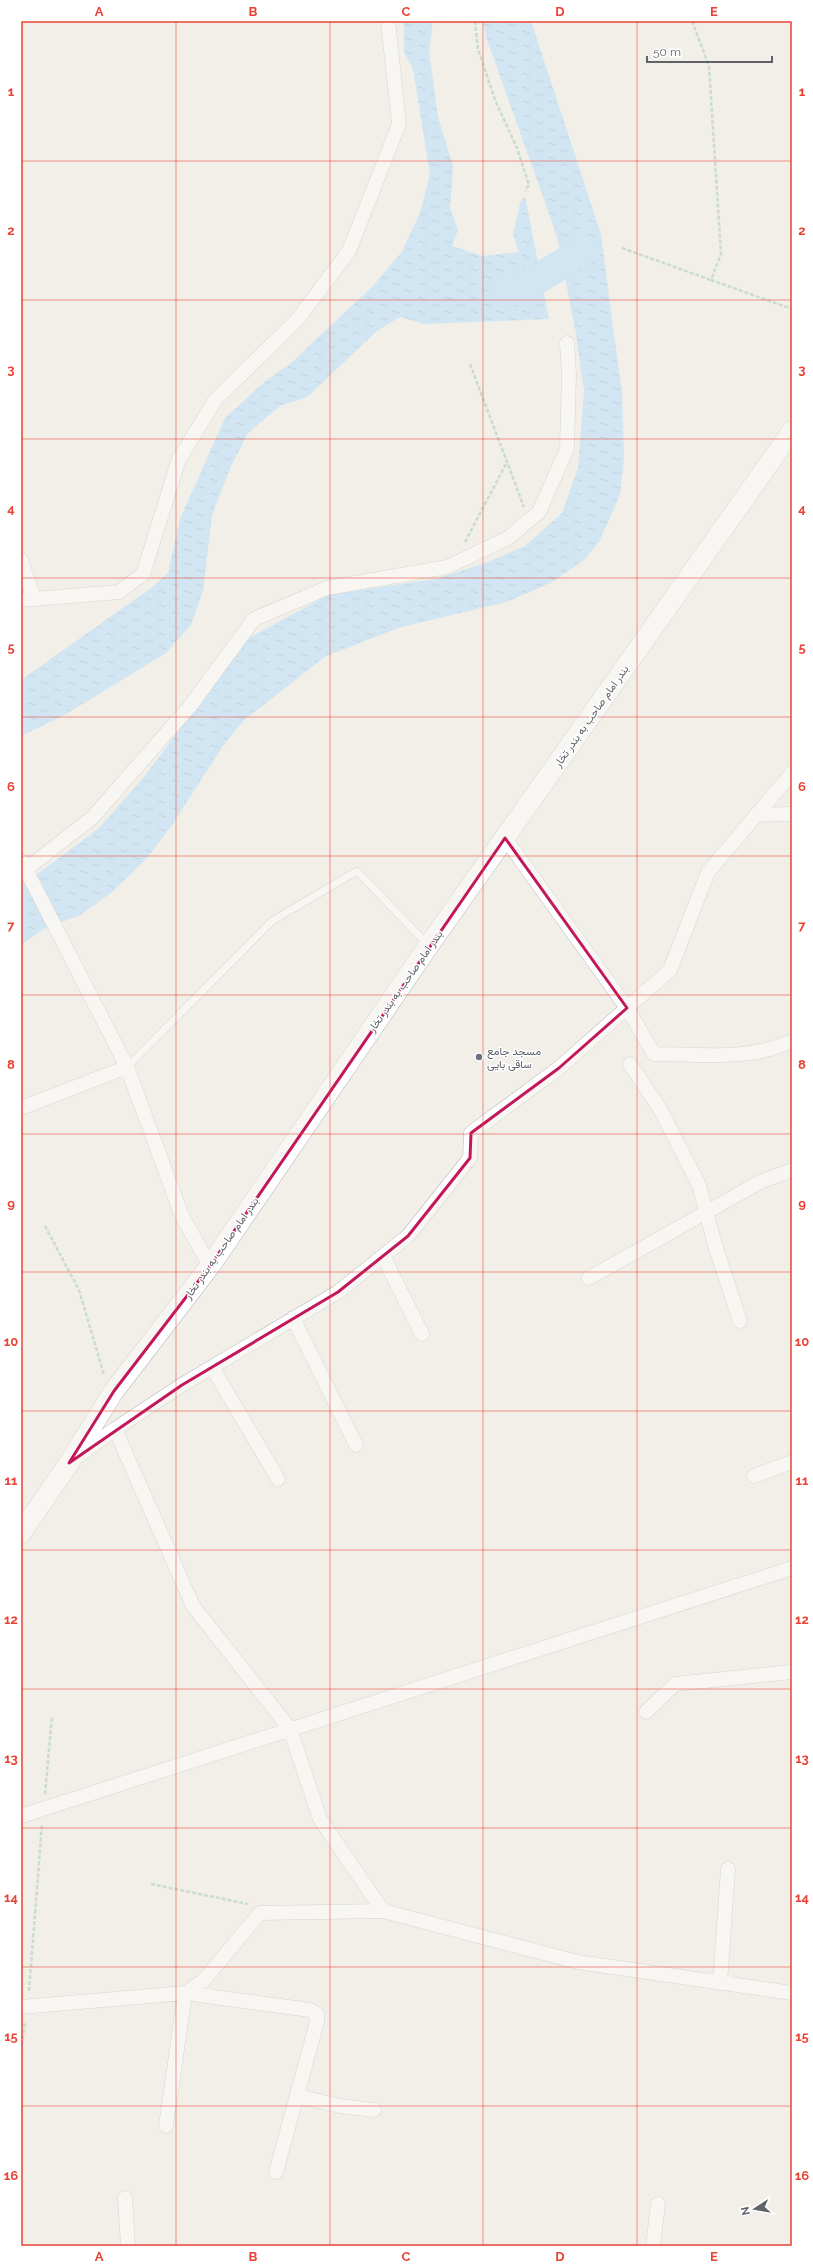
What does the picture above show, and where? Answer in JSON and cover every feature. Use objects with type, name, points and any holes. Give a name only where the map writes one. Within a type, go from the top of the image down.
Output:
[{"type":"main road","name":"بندر امام صاحب به بندر تخار","points":[[21,1533],[69,1463],[114,1390],[210,1266],[429,945],[792,431]]},
{"type":"street","points":[[21,560],[27,600],[119,592],[143,574],[179,459],[216,399],[297,320],[349,251],[399,124],[388,21]]},
{"type":"street","points":[[210,1266],[182,1216],[127,1067],[23,865],[92,818],[191,705],[254,619],[328,588],[447,567],[508,538],[539,512],[567,449],[569,374],[567,343]]},
{"type":"street","points":[[69,1463],[115,1429],[212,1367],[338,1292],[408,1236],[470,1158],[471,1133],[559,1068],[670,970],[708,872],[792,773]]},
{"type":"street","points":[[757,815],[792,814]]},
{"type":"street","points":[[505,838],[627,1008],[654,1054],[740,1054],[772,1050],[789,1042]]},
{"type":"street","points":[[630,1064],[660,1109],[699,1185],[708,1212],[716,1248],[740,1321]]},
{"type":"street","points":[[21,1108],[127,1067]]},
{"type":"street","points":[[589,1278],[760,1182],[792,1170]]},
{"type":"street","points":[[383,1256],[422,1334]]},
{"type":"street","points":[[293,1318],[356,1445]]},
{"type":"street","points":[[212,1367],[278,1479]]},
{"type":"street","points":[[115,1429],[193,1606],[290,1729],[320,1819],[383,1911]]},
{"type":"street","points":[[754,1476],[792,1462]]},
{"type":"street","points":[[21,1816],[792,1568]]},
{"type":"street","points":[[646,1712],[675,1684],[792,1672]]},
{"type":"street","points":[[720,1983],[728,1869]]},
{"type":"street","points":[[166,2126],[185,1993],[203,1981],[260,1913],[383,1911],[578,1962],[792,1993]]},
{"type":"street","points":[[24,2006],[185,1993],[310,2010],[317,2014],[317,2022],[276,2172]]},
{"type":"street","points":[[297,2096],[340,2106],[374,2110]]},
{"type":"street","points":[[124,2198],[128,2246]]},
{"type":"street","points":[[653,2246],[658,2204]]},
{"type":"lane","points":[[127,1067],[272,921],[357,870],[429,945]]},
{"type":"path","points":[[475,21],[478,48],[495,100],[517,148],[529,185],[525,191]]},
{"type":"path","points":[[692,21],[709,66],[721,254],[711,280]]},
{"type":"path","points":[[622,248],[792,309]]},
{"type":"path","points":[[470,364],[529,520]]},
{"type":"path","points":[[453,564],[507,462]]},
{"type":"path","points":[[45,1226],[79,1290],[104,1374],[114,1390]]},
{"type":"path","points":[[21,2051],[52,1716]]},
{"type":"path","points":[[151,1884],[255,1905],[260,1913]]},
{"type":"highlighted area","points":[[505,838],[627,1008],[559,1068],[471,1133],[470,1158],[408,1236],[338,1292],[182,1385],[69,1463],[114,1391],[210,1266]]},
{"type":"water","points":[[404,21],[433,21],[429,51],[438,117],[453,166],[450,208],[458,230],[452,246],[482,256],[519,252],[513,235],[520,203],[525,196],[549,319],[424,324],[400,317],[377,331],[307,397],[280,406],[248,433],[231,466],[212,515],[203,591],[191,625],[166,653],[66,714],[21,736],[21,680],[151,588],[168,573],[180,519],[225,418],[262,384],[292,362],[373,286],[401,253],[420,213],[430,174],[413,69],[404,52]]},
{"type":"water","points":[[483,21],[531,21],[601,234],[622,392],[624,460],[620,495],[599,542],[584,560],[552,582],[507,602],[401,627],[326,656],[243,721],[223,746],[170,828],[146,859],[111,893],[80,915],[44,929],[21,945],[21,884],[43,870],[98,829],[144,777],[247,639],[328,595],[435,579],[483,564],[525,546],[562,513],[578,468],[584,391],[576,334],[557,236],[487,40]]},
{"type":"waterway","points":[[504,290],[519,290],[585,250]]},
{"type":"place","name":"مسجد جامع ساقی بایی","points":[[479,1057]]}]
